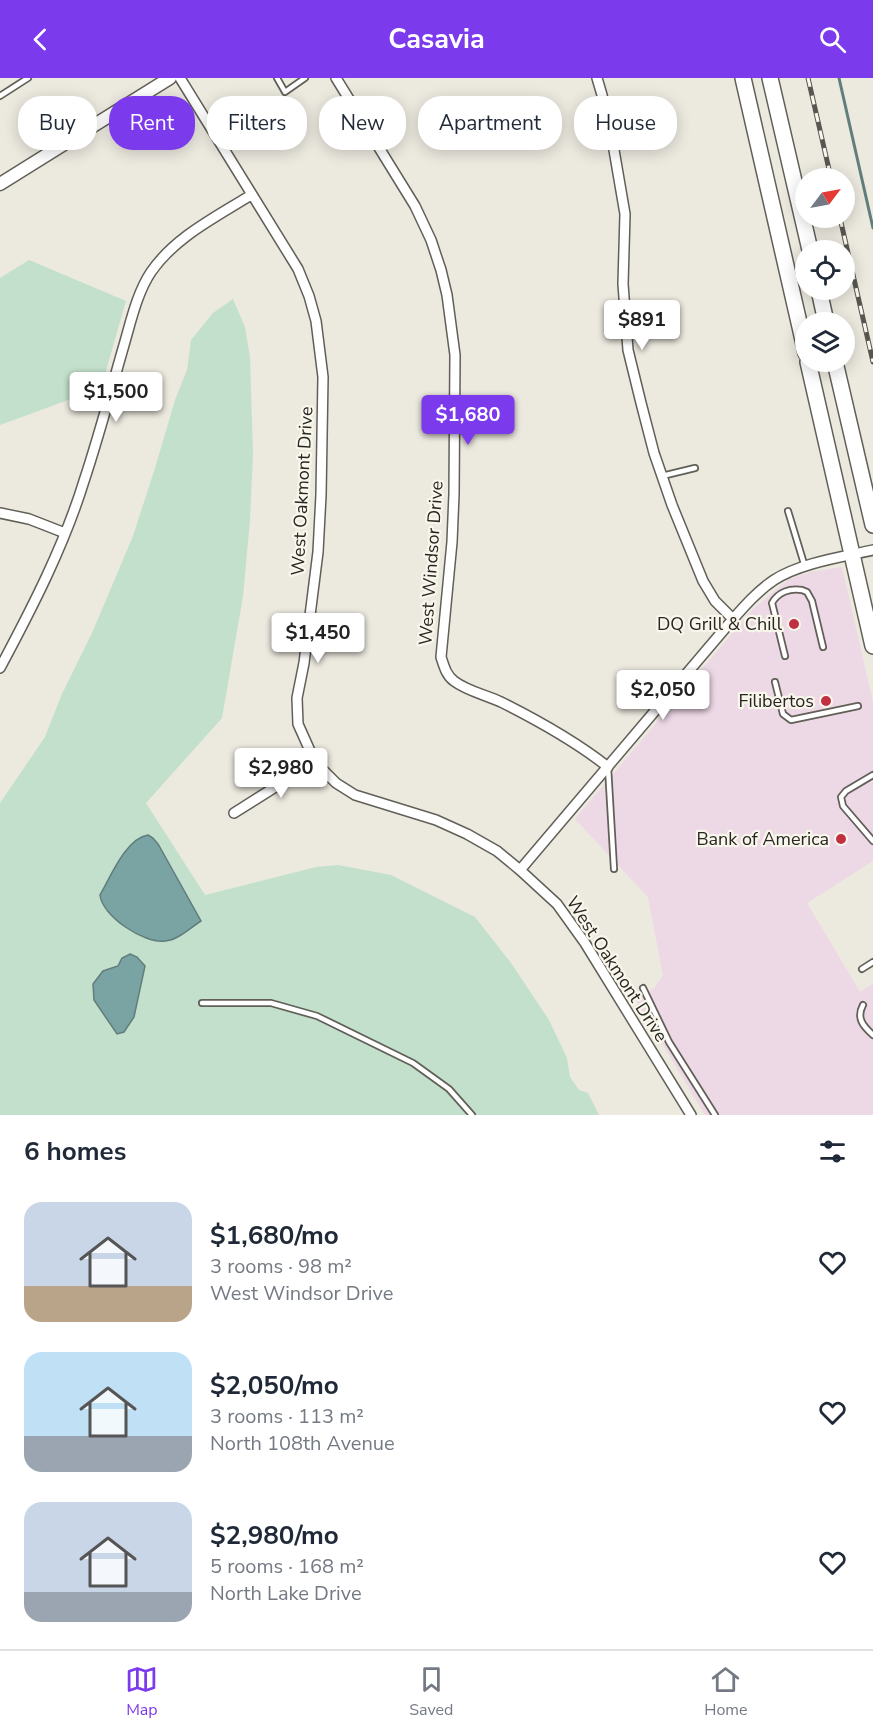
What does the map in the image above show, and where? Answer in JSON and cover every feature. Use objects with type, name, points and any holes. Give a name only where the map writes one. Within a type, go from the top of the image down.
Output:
[{"type":"highway","points":[[743,78],[797,312]]},
{"type":"highway","points":[[770,78],[808,240]]},
{"type":"highway","points":[[809,372],[873,646]]},
{"type":"highway","points":[[837,372],[873,525]]},
{"type":"street","points":[[0,184],[170,78]]},
{"type":"street","name":"West Oakmont Drive","points":[[180,78],[298,269],[309,296],[321,347],[322,460],[318,552],[304,663],[297,698],[298,724],[315,762],[336,783],[355,795],[436,820],[468,834],[497,851],[557,904],[585,943],[691,1115]]},
{"type":"street","name":"West Windsor Drive","points":[[336,78],[415,206],[438,260],[447,295],[456,355],[452,542],[441,657],[445,670],[453,681],[548,725],[608,767]]},
{"type":"street","points":[[597,78],[612,139],[625,214],[622,284],[628,350],[654,453],[676,517],[707,591],[732,619]]},
{"type":"street","points":[[0,668],[29,613],[65,533],[84,483],[136,306],[149,275],[163,256],[179,241],[251,195]]},
{"type":"street","points":[[0,513],[29,519],[65,533]]},
{"type":"street","points":[[520,870],[732,619],[761,590],[775,579],[805,567],[873,550]]},
{"type":"street","points":[[234,813],[315,762]]},
{"type":"lane","points":[[0,96],[28,78]]},
{"type":"lane","points":[[277,78],[285,92],[305,78]]},
{"type":"lane","points":[[662,477],[695,468]]},
{"type":"lane","points":[[788,511],[805,567]]},
{"type":"lane","points":[[785,656],[772,603],[778,595],[791,590],[802,590],[810,597],[823,647]]},
{"type":"lane","points":[[775,682],[781,711],[788,719],[795,720],[858,706]]},
{"type":"lane","points":[[608,767],[614,869]]},
{"type":"lane","points":[[873,775],[846,791],[841,797],[843,806],[873,841]]},
{"type":"lane","points":[[862,969],[873,962]]},
{"type":"lane","points":[[643,988],[669,1042],[714,1115]]},
{"type":"lane","points":[[202,1003],[271,1003],[317,1016],[413,1063],[449,1089],[472,1115]]},
{"type":"lane","points":[[863,1005],[859,1013],[860,1019],[873,1035]]},
{"type":"shaded area","points":[[842,567],[873,702],[873,861],[807,903],[860,992],[873,984],[873,1115],[705,1115],[636,1000],[654,988],[663,975],[648,897],[575,819],[752,610],[789,579],[811,572]]},
{"type":"green space","points":[[29,260],[126,301],[101,388],[0,425],[0,278]]},
{"type":"green space","points":[[233,299],[245,327],[250,357],[253,454],[243,596],[222,718],[146,803],[205,895],[316,867],[338,865],[391,875],[475,917],[511,963],[549,1020],[567,1058],[570,1077],[579,1090],[588,1093],[599,1115],[0,1115],[0,803],[45,737],[133,536],[175,400],[187,370],[191,340],[213,313]]},
{"type":"water","points":[[148,835],[158,844],[201,921],[179,936],[165,941],[146,938],[125,927],[108,911],[100,895],[126,851],[133,843]]},
{"type":"water","points":[[130,954],[137,957],[145,966],[134,1017],[124,1032],[117,1034],[94,1000],[93,984],[103,971],[118,966],[122,958]]},
{"type":"waterway","points":[[839,78],[873,228]]},
{"type":"railway","points":[[808,78],[829,168]]},
{"type":"railway","points":[[842,228],[873,362]]},
{"type":"place","name":"DQ Grill & Chill","points":[[794,624]]},
{"type":"place","name":"Filibertos","points":[[826,701]]},
{"type":"place","name":"Bank of America","points":[[841,839]]}]
